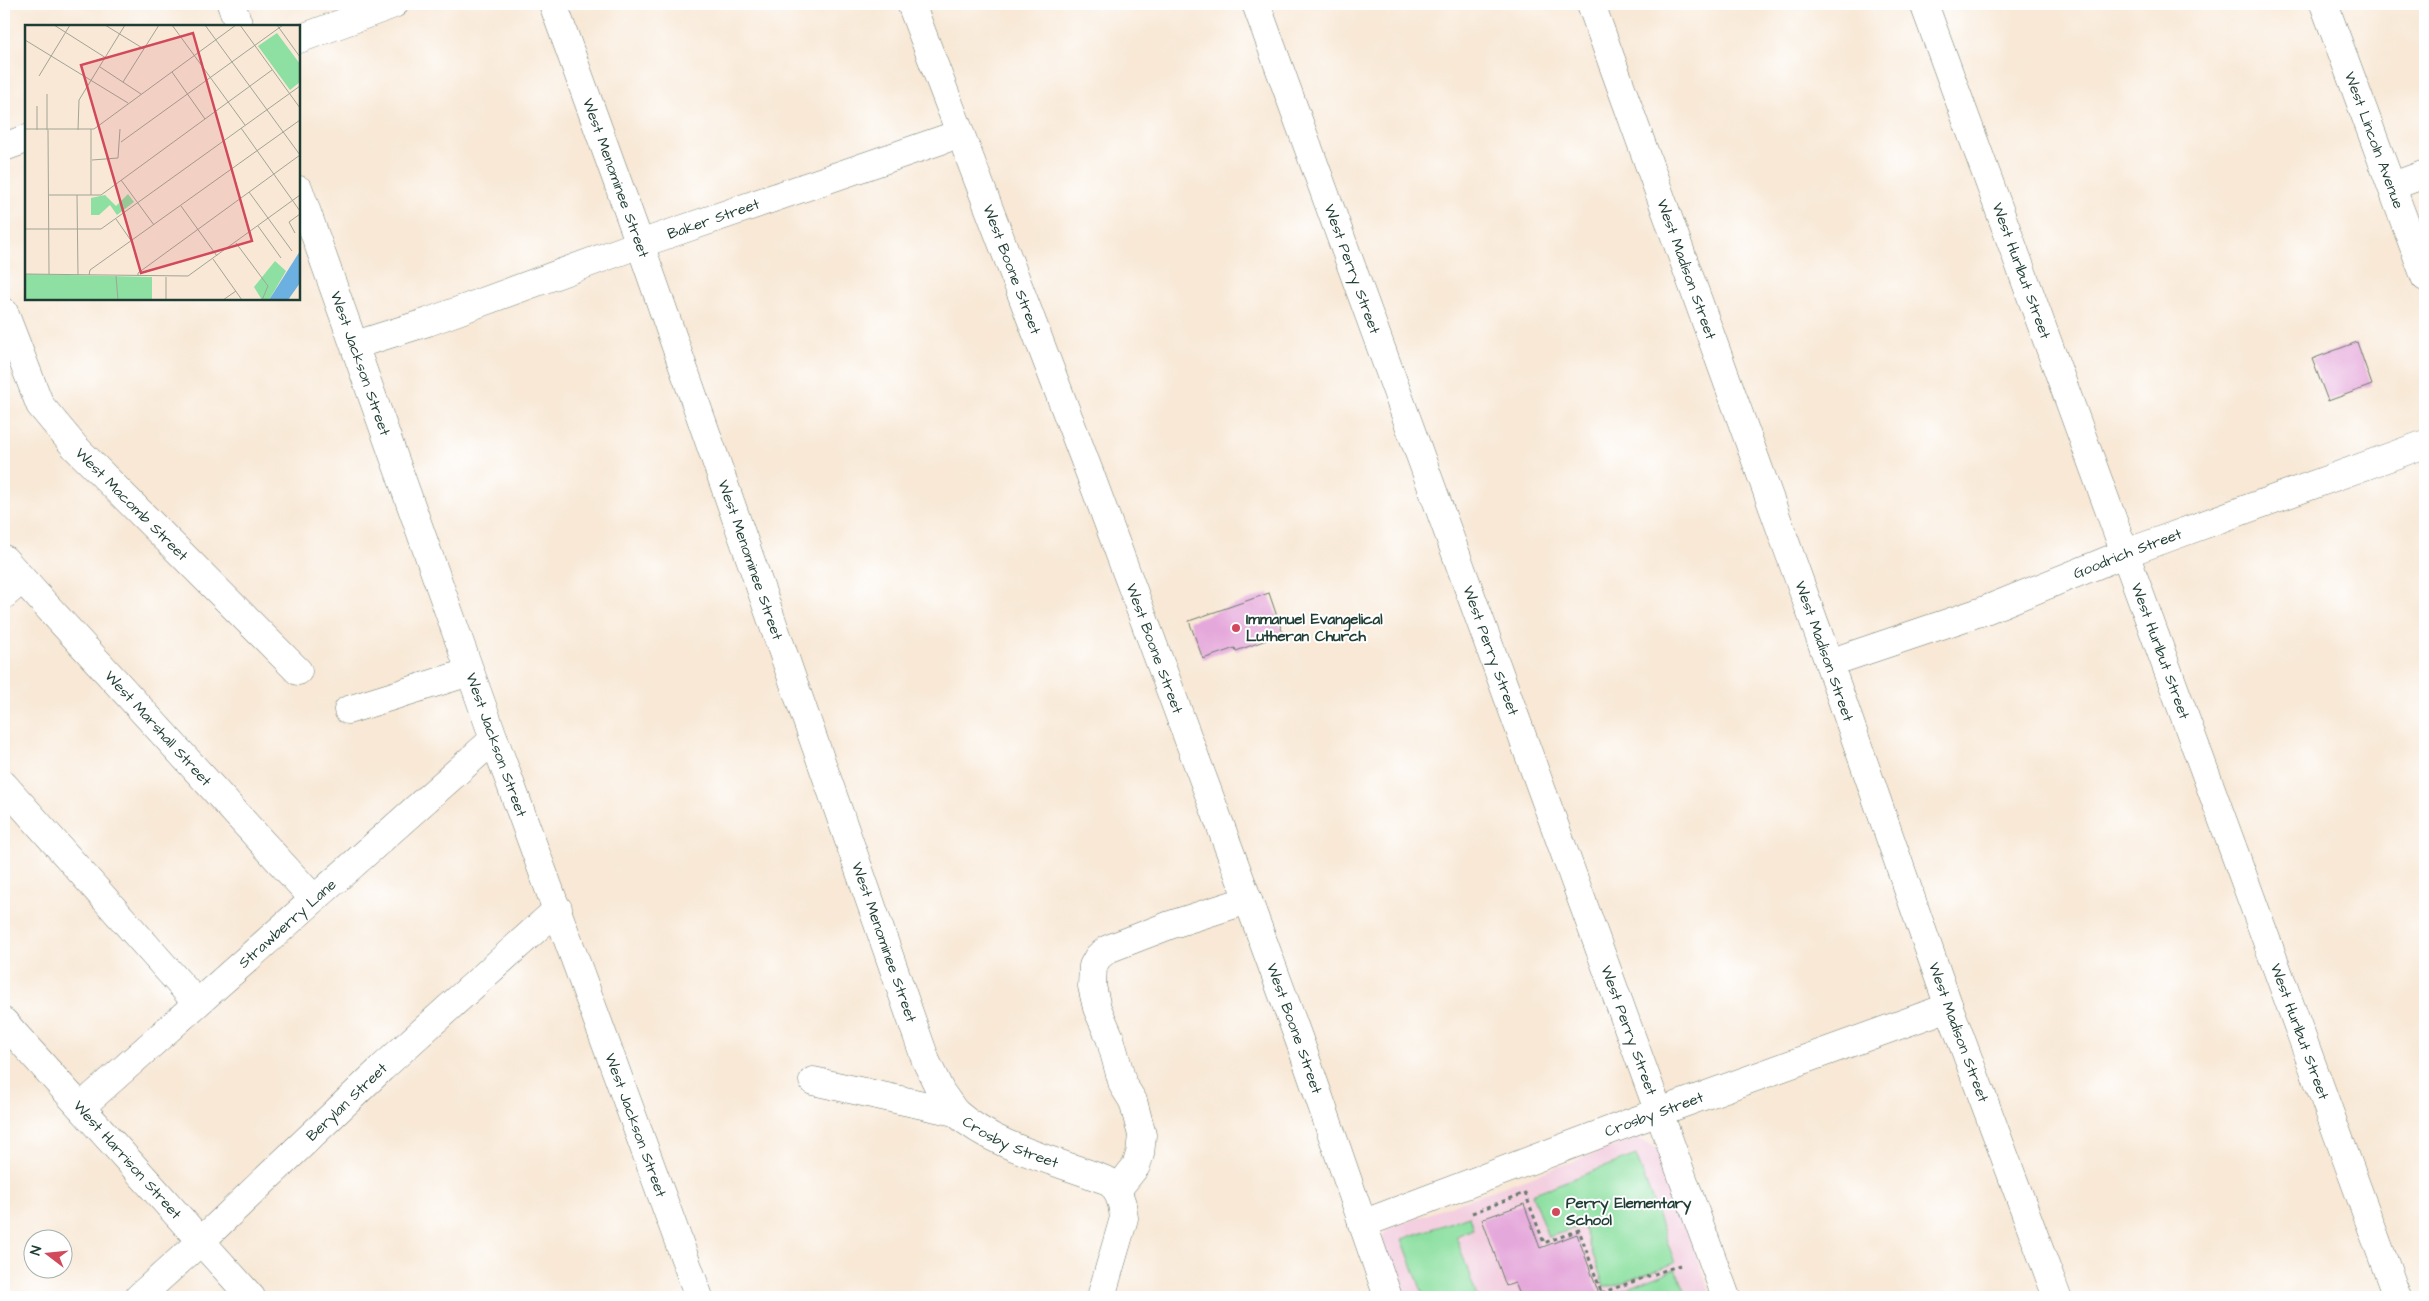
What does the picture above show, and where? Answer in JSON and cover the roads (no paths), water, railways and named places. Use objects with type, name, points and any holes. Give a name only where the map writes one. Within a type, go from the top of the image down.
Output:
[{"type":"street","points":[[231,4],[239,25]]},
{"type":"street","points":[[300,39],[394,4]]},
{"type":"street","name":"West Menominee Street","points":[[553,4],[640,244],[926,1061],[941,1092],[955,1112]]},
{"type":"street","name":"West Boone Street","points":[[911,4],[1090,474],[1248,900],[1301,1045],[1388,1297]]},
{"type":"street","name":"West Perry Street","points":[[1256,4],[1726,1297]]},
{"type":"street","name":"West Madison Street","points":[[1591,4],[1830,663],[1949,1007],[2057,1297]]},
{"type":"street","name":"West Hurlbut Street","points":[[1924,4],[2397,1297]]},
{"type":"street","name":"West Lincoln Avenue","points":[[2324,4],[2393,186],[2425,277]]},
{"type":"street","name":"Baker Street","points":[[355,345],[428,322],[640,244],[959,134]]},
{"type":"street","points":[[4,147],[25,139]]},
{"type":"street","points":[[2393,186],[2425,174]]},
{"type":"street","name":"West Jackson Street","points":[[300,193],[494,739],[558,909],[618,1081],[699,1297]]},
{"type":"street","name":"West Macomb Street","points":[[4,312],[40,405],[76,447],[298,670]]},
{"type":"street","name":"Goodrich Street","points":[[1830,663],[1983,611],[2126,553],[2425,444]]},
{"type":"street","name":"West Marshall Street","points":[[4,559],[13,587],[313,898]]},
{"type":"street","points":[[348,710],[470,672]]},
{"type":"street","name":"Strawberry Lane","points":[[81,1107],[313,898],[494,739]]},
{"type":"street","points":[[4,785],[197,1003]]},
{"type":"street","points":[[1101,1297],[1124,1218],[1118,1190],[1136,1166],[1140,1154],[1142,1134],[1132,1101],[1123,1085],[1110,1038],[1097,1008],[1092,986],[1093,966],[1098,957],[1108,948],[1170,925],[1248,900]]},
{"type":"street","name":"Berylan Street","points":[[139,1297],[200,1242],[382,1068],[558,909]]},
{"type":"street","name":"Crosby Street","points":[[1362,1224],[1949,1007]]},
{"type":"street","name":"West Harrison Street","points":[[4,1022],[251,1297]]},
{"type":"street","name":"Crosby Street","points":[[813,1081],[955,1112],[973,1128],[994,1139],[1108,1180],[1118,1190]]},
{"type":"place","name":"Immanuel Evangelical Lutheran Church","points":[[1236,628]]},
{"type":"place","name":"Perry Elementary School","points":[[1556,1212]]}]
